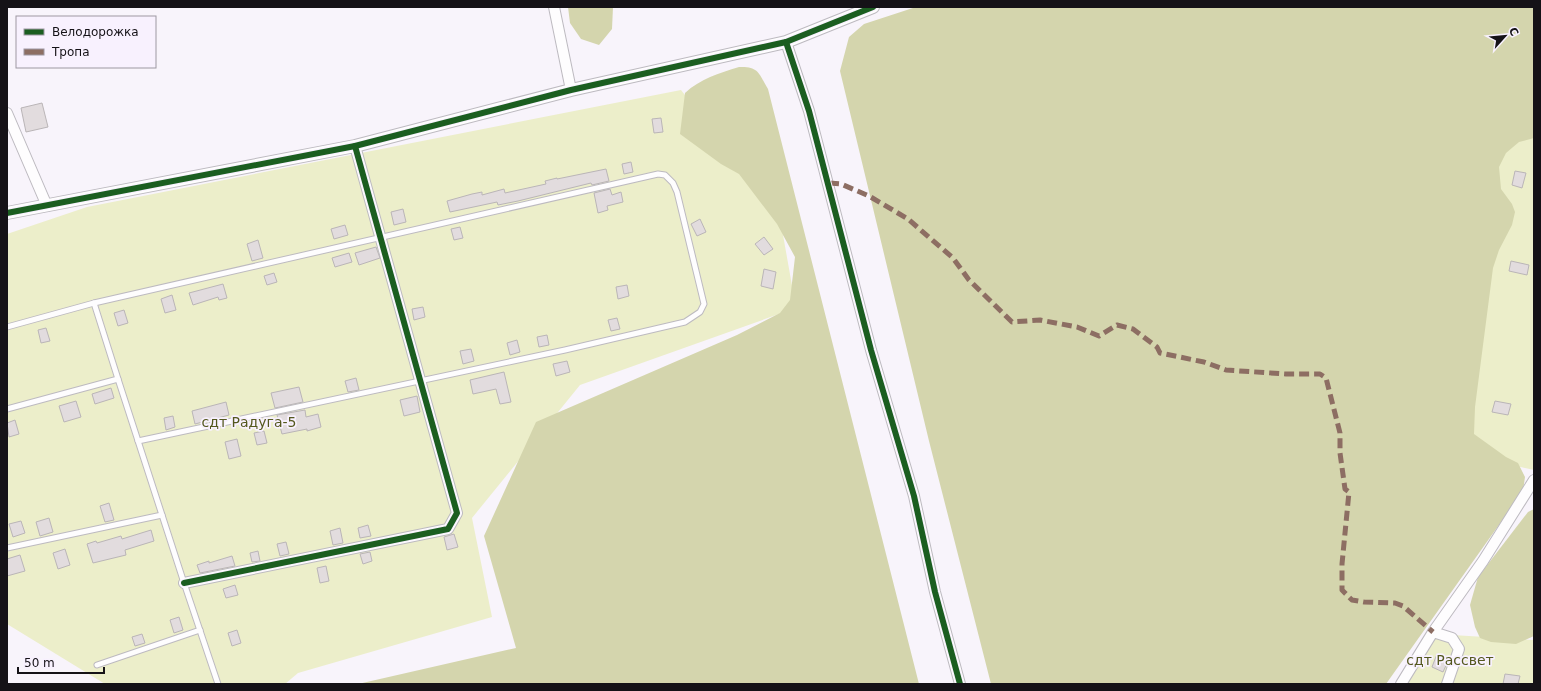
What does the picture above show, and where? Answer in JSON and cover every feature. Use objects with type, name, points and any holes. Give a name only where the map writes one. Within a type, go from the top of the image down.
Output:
[{"type":"street","points":[[554,7],[570,90]]},
{"type":"street","points":[[7,213],[355,146],[570,90],[786,42],[873,7]]},
{"type":"street","points":[[786,42],[813,125],[871,350],[914,496],[935,592],[960,684]]},
{"type":"street","points":[[7,113],[47,206]]},
{"type":"street","points":[[184,583],[448,529],[457,513],[355,146]]},
{"type":"street","points":[[1401,684],[1433,632],[1483,560],[1534,480]]},
{"type":"street","points":[[1433,632],[1452,638],[1459,649],[1447,684]]},
{"type":"lane","points":[[7,327],[94,303],[380,236],[658,174],[665,175],[673,183],[677,192],[704,304],[700,312],[685,322],[420,381],[138,441]]},
{"type":"lane","points":[[94,303],[218,684]]},
{"type":"lane","points":[[7,409],[118,379]]},
{"type":"lane","points":[[7,548],[162,515]]},
{"type":"lane","points":[[97,666],[200,630]]},
{"type":"green space","points":[[568,7],[613,7],[612,29],[599,45],[581,39],[570,23]]},
{"type":"green space","points":[[916,7],[1534,7],[1534,138],[1519,142],[1506,153],[1499,167],[1501,189],[1512,204],[1515,212],[1512,225],[1499,250],[1493,268],[1475,407],[1474,434],[1506,457],[1518,463],[1525,477],[1523,491],[1386,684],[991,684],[929,441],[840,71],[849,37],[864,24]]},
{"type":"green space","points":[[739,67],[751,68],[758,72],[768,89],[919,684],[358,684],[516,648],[484,536],[536,422],[737,335],[780,313],[790,300],[795,257],[777,224],[739,174],[721,164],[680,134],[685,93],[703,80]]},
{"type":"green space","name":"сдт Радуга-5","points":[[681,90],[780,218],[796,308],[580,385],[472,518],[492,617],[298,673],[285,684],[105,684],[7,624],[7,234],[87,207]]},
{"type":"green space","points":[[1534,102],[1534,470],[1460,453],[1495,147]]},
{"type":"green space","points":[[1534,509],[1534,636],[1516,644],[1491,642],[1480,638],[1475,627],[1470,605],[1478,577],[1528,512]]},
{"type":"green space","name":"сдт Рассвет","points":[[1436,634],[1534,640],[1534,684],[1407,684]]},
{"type":"building","points":[[42,103],[48,127],[26,132],[21,108]]},
{"type":"building","points":[[661,118],[663,132],[654,133],[652,119]]},
{"type":"building","points":[[631,162],[633,172],[624,174],[622,164]]},
{"type":"building","points":[[606,169],[609,181],[592,185],[591,183],[518,201],[498,205],[497,202],[450,212],[447,201],[482,192],[482,195],[504,189],[505,193],[546,184],[545,181],[557,178]]},
{"type":"building","points":[[1515,171],[1526,173],[1522,188],[1512,185]]},
{"type":"building","points":[[610,189],[612,195],[621,192],[623,202],[607,206],[608,210],[598,213],[594,193]]},
{"type":"building","points":[[403,209],[406,222],[394,225],[391,212]]},
{"type":"building","points":[[700,219],[706,232],[697,236],[691,224]]},
{"type":"building","points":[[345,225],[348,235],[334,239],[331,229]]},
{"type":"building","points":[[460,227],[463,238],[454,240],[451,229]]},
{"type":"building","points":[[764,237],[773,249],[764,255],[755,244]]},
{"type":"building","points":[[258,240],[263,258],[252,261],[247,244]]},
{"type":"building","points":[[376,247],[380,258],[359,265],[355,253]]},
{"type":"building","points":[[349,253],[352,262],[335,267],[332,258]]},
{"type":"building","points":[[1511,261],[1529,265],[1527,275],[1509,271]]},
{"type":"building","points":[[764,269],[776,272],[773,289],[761,286]]},
{"type":"building","points":[[274,273],[277,282],[267,285],[264,276]]},
{"type":"building","points":[[223,284],[227,298],[219,300],[218,297],[193,305],[189,293]]},
{"type":"building","points":[[627,285],[629,296],[618,299],[616,287]]},
{"type":"building","points":[[172,295],[176,310],[165,313],[161,299]]},
{"type":"building","points":[[423,307],[425,317],[414,320],[412,309]]},
{"type":"building","points":[[124,310],[128,323],[118,326],[114,313]]},
{"type":"building","points":[[617,318],[620,329],[611,331],[608,320]]},
{"type":"building","points":[[46,328],[50,341],[41,343],[38,330]]},
{"type":"building","points":[[547,335],[549,345],[539,347],[537,337]]},
{"type":"building","points":[[517,340],[520,352],[510,355],[507,343]]},
{"type":"building","points":[[471,349],[474,361],[463,364],[460,351]]},
{"type":"building","points":[[567,361],[570,372],[556,376],[553,364]]},
{"type":"building","points":[[504,372],[511,402],[500,404],[496,389],[473,394],[470,380]]},
{"type":"building","points":[[356,378],[359,390],[348,392],[345,381]]},
{"type":"building","points":[[299,387],[303,402],[275,408],[271,393]]},
{"type":"building","points":[[111,388],[114,398],[95,404],[92,394]]},
{"type":"building","points":[[417,396],[420,412],[404,416],[400,400]]},
{"type":"building","points":[[76,401],[81,417],[64,422],[59,406]]},
{"type":"building","points":[[1495,401],[1511,404],[1508,415],[1492,412]]},
{"type":"building","points":[[226,402],[229,415],[195,424],[192,411]]},
{"type":"building","points":[[305,410],[306,417],[318,414],[321,427],[307,431],[307,429],[282,434],[277,415]]},
{"type":"building","points":[[173,416],[175,427],[166,430],[164,418]]},
{"type":"building","points":[[15,420],[19,434],[9,437],[7,423]]},
{"type":"building","points":[[264,431],[267,443],[257,445],[254,433]]},
{"type":"building","points":[[237,439],[241,456],[229,459],[225,442]]},
{"type":"building","points":[[109,503],[114,520],[105,522],[100,506]]},
{"type":"building","points":[[49,518],[53,532],[40,536],[36,522]]},
{"type":"building","points":[[21,521],[25,533],[13,537],[9,524]]},
{"type":"building","points":[[368,525],[371,536],[360,538],[358,528]]},
{"type":"building","points":[[340,528],[343,543],[333,545],[330,531]]},
{"type":"building","points":[[151,530],[154,541],[125,550],[126,555],[93,563],[87,544],[96,541],[97,543],[121,536],[122,539]]},
{"type":"building","points":[[454,534],[458,547],[447,550],[444,537]]},
{"type":"building","points":[[286,542],[289,554],[280,556],[277,544]]},
{"type":"building","points":[[65,549],[70,565],[58,569],[53,553]]},
{"type":"building","points":[[258,551],[260,561],[252,562],[250,553]]},
{"type":"building","points":[[370,552],[372,561],[363,564],[360,554]]},
{"type":"building","points":[[20,555],[25,571],[7,576],[7,559]]},
{"type":"building","points":[[232,556],[235,566],[200,573],[197,565]]},
{"type":"building","points":[[326,566],[329,581],[320,583],[317,568]]},
{"type":"building","points":[[235,585],[238,595],[226,598],[223,589]]},
{"type":"building","points":[[179,617],[183,630],[174,633],[170,620]]},
{"type":"building","points":[[237,630],[241,643],[232,646],[228,633]]},
{"type":"building","points":[[142,634],[145,643],[135,646],[132,637]]},
{"type":"building","points":[[1437,654],[1449,659],[1443,672],[1432,667]]},
{"type":"building","points":[[1505,674],[1520,676],[1518,684],[1503,684]]},
{"type":"marked path","points":[[829,183],[841,184],[869,196],[908,219],[953,258],[969,280],[1012,322],[1040,320],[1077,327],[1099,336],[1117,325],[1133,329],[1157,347],[1160,353],[1204,362],[1226,370],[1286,374],[1320,374],[1326,378],[1340,433],[1340,453],[1345,489],[1349,492],[1342,564],[1342,590],[1352,600],[1395,603],[1403,606],[1433,632]]},
{"type":"cycle path","points":[[7,213],[355,146],[571,90],[786,42],[873,7]]},
{"type":"cycle path","points":[[786,42],[809,111],[871,350],[914,496],[935,592],[960,684]]},
{"type":"cycle path","points":[[184,583],[448,529],[457,513],[355,146]]}]
